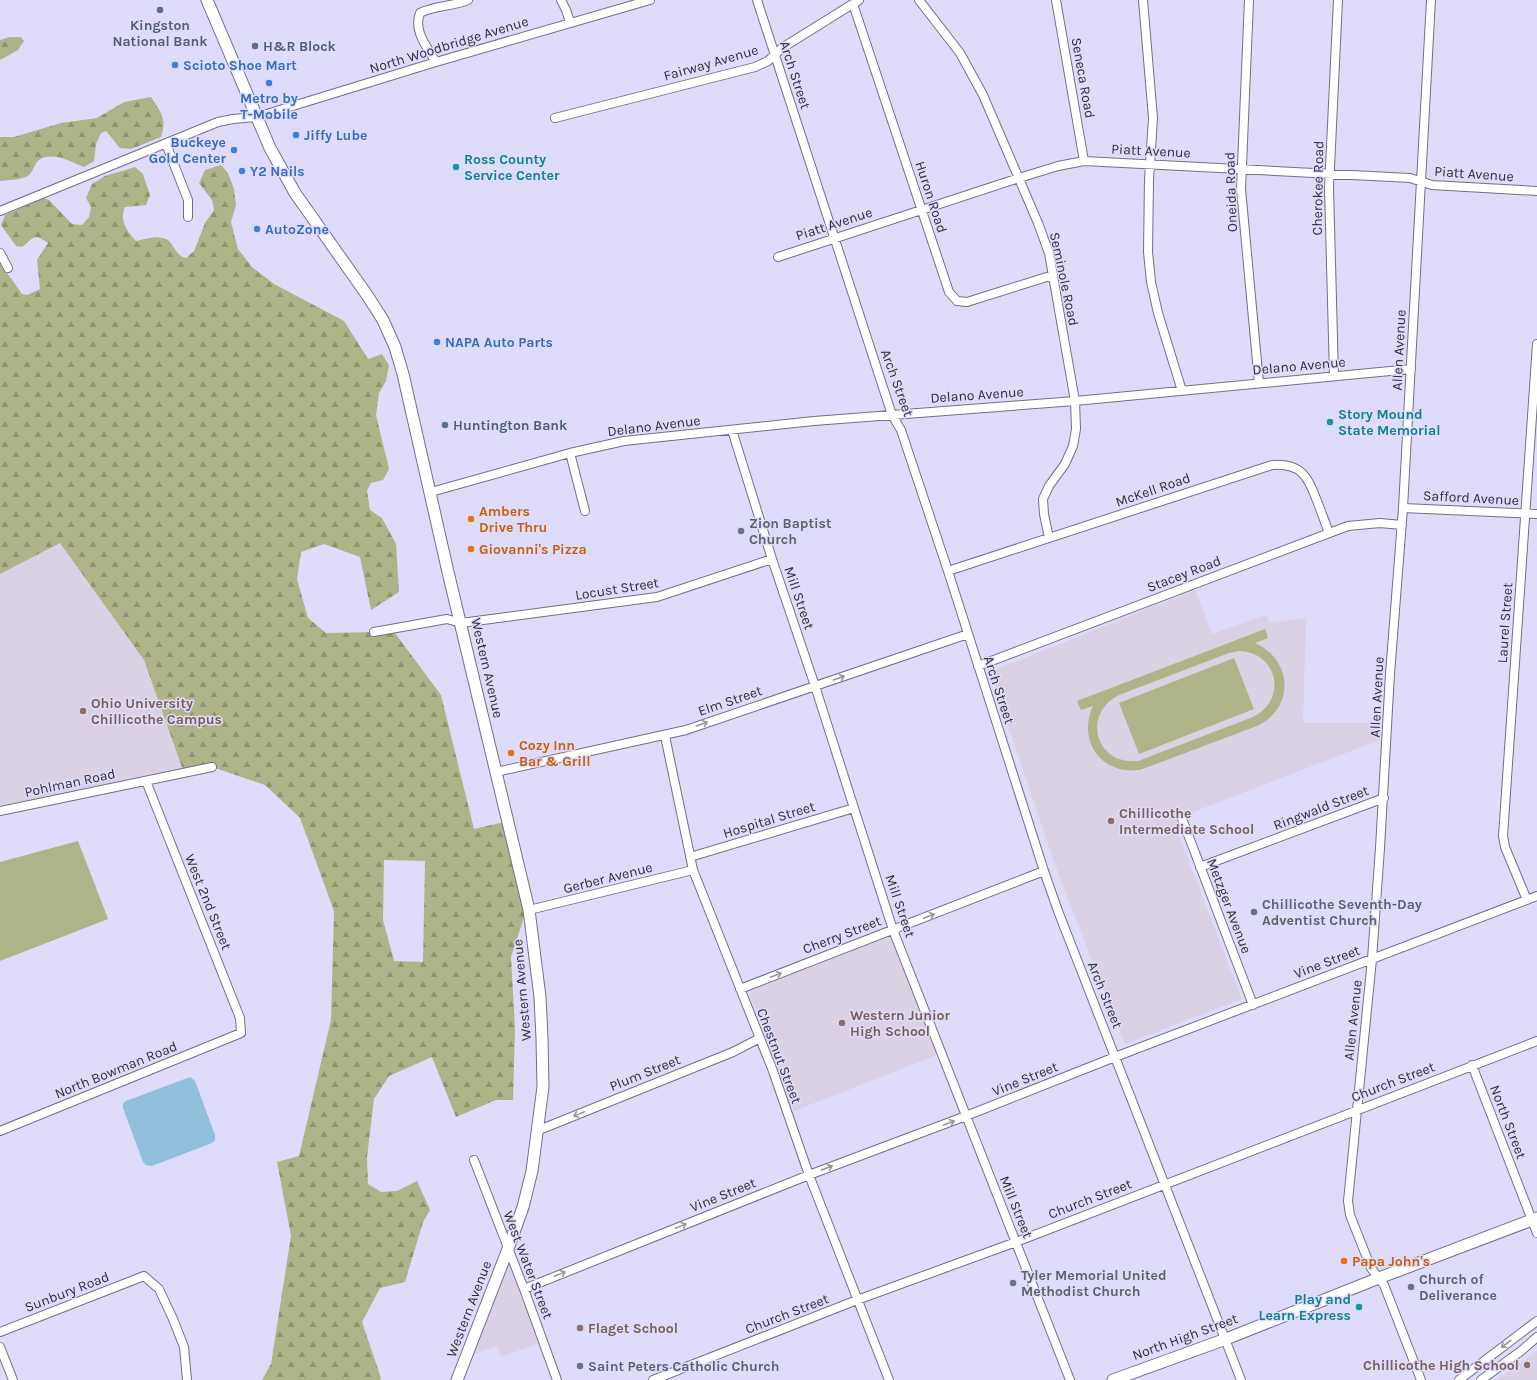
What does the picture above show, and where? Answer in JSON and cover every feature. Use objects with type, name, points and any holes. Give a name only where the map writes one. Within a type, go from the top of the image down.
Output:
[{"type":"main road","name":"Western Avenue","points":[[207,0],[270,148],[295,193],[383,320],[395,347],[403,374],[448,572],[529,910],[540,997],[542,1038],[543,1087],[539,1130],[532,1171],[523,1207],[457,1380]]},
{"type":"main road","name":"North High Street","points":[[1113,1380],[1226,1339],[1379,1278],[1535,1219]]},
{"type":"street","points":[[436,62],[418,32],[417,21],[420,13],[427,9],[451,6],[468,0]]},
{"type":"street","points":[[561,0],[570,22]]},
{"type":"street","name":"North Woodbridge Avenue","points":[[0,211],[218,122],[233,119],[257,118],[436,62],[650,0]]},
{"type":"street","name":"Arch Street","points":[[757,0],[892,415],[901,430],[948,571],[1058,911],[1241,1380]]},
{"type":"street","name":"Seminole Road","points":[[919,0],[960,53],[983,95],[1044,239],[1053,275],[1075,401],[1076,429],[1073,446],[1065,464],[1048,486],[1044,499],[1044,514],[1049,538]]},
{"type":"street","name":"Seneca Road","points":[[1056,0],[1084,161]]},
{"type":"street","points":[[1143,0],[1153,118],[1147,230],[1151,282],[1158,312],[1182,391]]},
{"type":"street","name":"Oneida Road","points":[[1249,0],[1241,190],[1259,383]]},
{"type":"street","name":"Cherokee Road","points":[[1334,376],[1330,174],[1338,0]]},
{"type":"street","name":"Allen Avenue","points":[[1421,1380],[1384,1285],[1371,1268],[1350,1215],[1348,1206],[1372,958],[1384,798],[1390,674],[1402,525],[1431,0]]},
{"type":"street","name":"Fairway Avenue","points":[[555,118],[755,66],[768,61],[782,48],[856,2]]},
{"type":"street","name":"Huron Road","points":[[856,2],[921,209],[949,292],[957,301],[967,302],[1053,275]]},
{"type":"street","points":[[166,144],[188,200],[188,217]]},
{"type":"street","name":"Piatt Avenue","points":[[778,257],[1019,178],[1058,166],[1084,161],[1410,178],[1432,185],[1537,191]]},
{"type":"street","points":[[0,252],[8,268]]},
{"type":"street","name":"Laurel Street","points":[[1527,900],[1503,836],[1537,344]]},
{"type":"street","name":"Delano Avenue","points":[[431,492],[570,453],[624,440],[814,421],[1075,401],[1411,369]]},
{"type":"street","name":"Mill Street","points":[[732,430],[893,930],[1070,1380]]},
{"type":"street","points":[[570,453],[585,511]]},
{"type":"street","name":"McKell Road","points":[[948,571],[1272,465],[1284,464],[1294,467],[1304,473],[1311,484],[1329,533]]},
{"type":"street","name":"Safford Avenue","points":[[1403,508],[1537,514]]},
{"type":"street","name":"Stacey Road","points":[[978,666],[1348,526],[1364,523],[1402,525]]},
{"type":"street","name":"Locust Street","points":[[374,632],[447,619],[461,623],[657,597],[772,558]]},
{"type":"street","name":"Elm Street","points":[[496,772],[665,736],[686,730],[968,634]]},
{"type":"street","name":"Chestnut Street","points":[[665,736],[693,870],[773,1071],[808,1175],[889,1380]]},
{"type":"street","points":[[146,781],[212,767]]},
{"type":"street","name":"Pohlman Road","points":[[0,811],[146,781]]},
{"type":"street","name":"West 2nd Street","points":[[146,781],[240,1018],[241,1033]]},
{"type":"street","name":"Ringwald Street","points":[[1200,867],[1384,798]]},
{"type":"street","name":"Hospital Street","points":[[690,857],[854,808]]},
{"type":"street","name":"Metzger Avenue","points":[[1181,816],[1253,1005]]},
{"type":"street","name":"Gerber Avenue","points":[[529,910],[693,870]]},
{"type":"street","name":"Cherry Street","points":[[740,989],[1044,870]]},
{"type":"street","name":"Vine Street","points":[[524,1289],[808,1175],[966,1116],[1115,1057],[1537,896]]},
{"type":"street","name":"North Bowman Road","points":[[0,1131],[241,1033]]},
{"type":"street","name":"Plum Street","points":[[539,1130],[733,1052],[760,1038]]},
{"type":"street","name":"Church Street","points":[[653,1380],[857,1300],[1016,1242],[1537,1040]]},
{"type":"street","name":"North Street","points":[[1472,1065],[1535,1219],[1537,1233]]},
{"type":"street","name":"West Water Street","points":[[474,1160],[524,1289],[557,1380]]},
{"type":"street","name":"Sunbury Road","points":[[0,1332],[144,1276],[159,1289],[173,1319],[184,1347],[187,1380]]},
{"type":"street","points":[[1459,1380],[1537,1321]]},
{"type":"street","points":[[1481,1380],[1521,1351],[1537,1336]]},
{"type":"street","points":[[0,1347],[13,1380]]},
{"type":"shaded area","name":"Ohio University Chillicothe Campus","points":[[62,534],[148,654],[184,768],[0,806],[0,565]]},
{"type":"shaded area","name":"Chillicothe Intermediate School","points":[[1195,590],[1212,634],[1266,615],[1269,623],[1306,618],[1303,723],[1379,723],[1377,741],[1188,814],[1176,828],[1242,999],[1125,1044],[1059,876],[990,672]]},
{"type":"shaded area","name":"Western Junior High School","points":[[890,936],[937,1055],[794,1111],[748,990]]},
{"type":"shaded area","points":[[509,1261],[540,1343],[501,1357],[497,1346],[471,1355]]},
{"type":"shaded area","name":"Chillicothe High School","points":[[1537,1351],[1537,1380],[1496,1380]]},
{"type":"green space","points":[[10,37],[21,37],[24,41],[18,50],[0,60],[0,40]]},
{"type":"green space","points":[[151,97],[163,120],[161,137],[131,149],[120,148],[106,131],[101,133],[96,144],[94,161],[84,167],[62,158],[44,158],[37,162],[28,176],[0,181],[0,137],[14,137],[61,123],[97,118],[124,102]]},
{"type":"green space","points":[[221,165],[228,173],[234,189],[236,205],[231,222],[238,249],[252,267],[274,284],[344,321],[368,359],[382,354],[389,365],[386,381],[379,393],[376,415],[389,469],[383,480],[371,483],[367,491],[370,510],[382,518],[396,544],[399,592],[371,610],[360,557],[324,544],[301,552],[297,579],[308,618],[326,633],[374,632],[392,629],[441,695],[474,829],[504,822],[525,914],[511,957],[515,1028],[513,1100],[496,1100],[456,1117],[432,1057],[389,1076],[374,1099],[367,1157],[368,1184],[381,1192],[397,1191],[417,1181],[430,1210],[423,1222],[405,1282],[380,1288],[362,1322],[381,1378],[380,1380],[262,1380],[271,1364],[291,1236],[277,1162],[299,1156],[331,1020],[334,911],[300,818],[265,785],[212,767],[184,773],[144,660],[60,543],[0,574],[0,263],[22,294],[27,295],[40,289],[37,260],[48,243],[37,237],[22,247],[16,246],[1,225],[5,215],[44,198],[49,200],[72,224],[82,225],[89,217],[91,207],[86,198],[92,184],[105,176],[135,167],[143,174],[150,195],[146,205],[125,207],[123,212],[123,221],[127,230],[136,241],[160,237],[164,238],[170,242],[180,255],[186,258],[194,251],[205,223],[214,210],[212,200],[199,183],[205,170]],"holes":[[[384,860],[425,861],[423,962],[394,961],[383,920]]]},
{"type":"green space","points":[[1265,629],[1268,638],[1255,643],[1268,651],[1277,661],[1282,672],[1284,684],[1283,696],[1278,708],[1269,718],[1257,726],[1140,770],[1126,770],[1114,767],[1104,761],[1096,753],[1091,743],[1088,731],[1089,719],[1093,706],[1081,710],[1077,701]],"holes":[[[1239,651],[1252,653],[1263,659],[1270,668],[1274,678],[1274,689],[1271,700],[1264,709],[1253,717],[1138,761],[1124,760],[1112,755],[1104,747],[1098,737],[1097,726],[1100,714],[1107,703],[1119,695],[1229,653]]]},
{"type":"green space","points":[[1234,658],[1254,709],[1139,754],[1119,703]]},
{"type":"green space","points":[[78,841],[108,919],[0,961],[0,862]]},
{"type":"water","points":[[190,1077],[195,1081],[215,1135],[215,1140],[212,1143],[152,1166],[146,1165],[143,1162],[123,1108],[123,1104],[126,1101]]},
{"type":"place","name":"Kingston National Bank","points":[[160,10]]},
{"type":"place","name":"H&R Block","points":[[255,46]]},
{"type":"place","name":"Scioto Shoe Mart","points":[[175,65]]},
{"type":"place","name":"Metro by T-Mobile","points":[[269,83]]},
{"type":"place","name":"Jiffy Lube","points":[[296,135]]},
{"type":"place","name":"Buckeye Gold Center","points":[[234,150]]},
{"type":"place","name":"Ross County Service Center","points":[[456,167]]},
{"type":"place","name":"Y2 Nails","points":[[242,171]]},
{"type":"place","name":"AutoZone","points":[[257,229]]},
{"type":"place","name":"NAPA Auto Parts","points":[[437,342]]},
{"type":"place","name":"Story Mound State Memorial","points":[[1330,422]]},
{"type":"place","name":"Huntington Bank","points":[[445,425]]},
{"type":"place","name":"Ambers Drive Thru","points":[[471,519]]},
{"type":"place","name":"Zion Baptist Church","points":[[741,531]]},
{"type":"place","name":"Giovanni's Pizza","points":[[471,549]]},
{"type":"place","name":"Ohio University Chillicothe Campus","points":[[83,711]]},
{"type":"place","name":"Cozy Inn Bar & Grill","points":[[511,753]]},
{"type":"place","name":"Chillicothe Intermediate School","points":[[1111,821]]},
{"type":"place","name":"Chillicothe Seventh-Day Adventist Church","points":[[1254,912]]},
{"type":"place","name":"Western Junior High School","points":[[842,1023]]},
{"type":"place","name":"Papa John's","points":[[1344,1261]]},
{"type":"place","name":"Tyler Memorial United Methodist Church","points":[[1013,1283]]},
{"type":"place","name":"Church of Deliverance","points":[[1411,1287]]},
{"type":"place","name":"Play and Learn Express","points":[[1359,1307]]},
{"type":"place","name":"Flaget School","points":[[580,1328]]},
{"type":"place","name":"Chillicothe High School","points":[[1527,1365]]},
{"type":"place","name":"Saint Peters Catholic Church","points":[[580,1366]]}]
